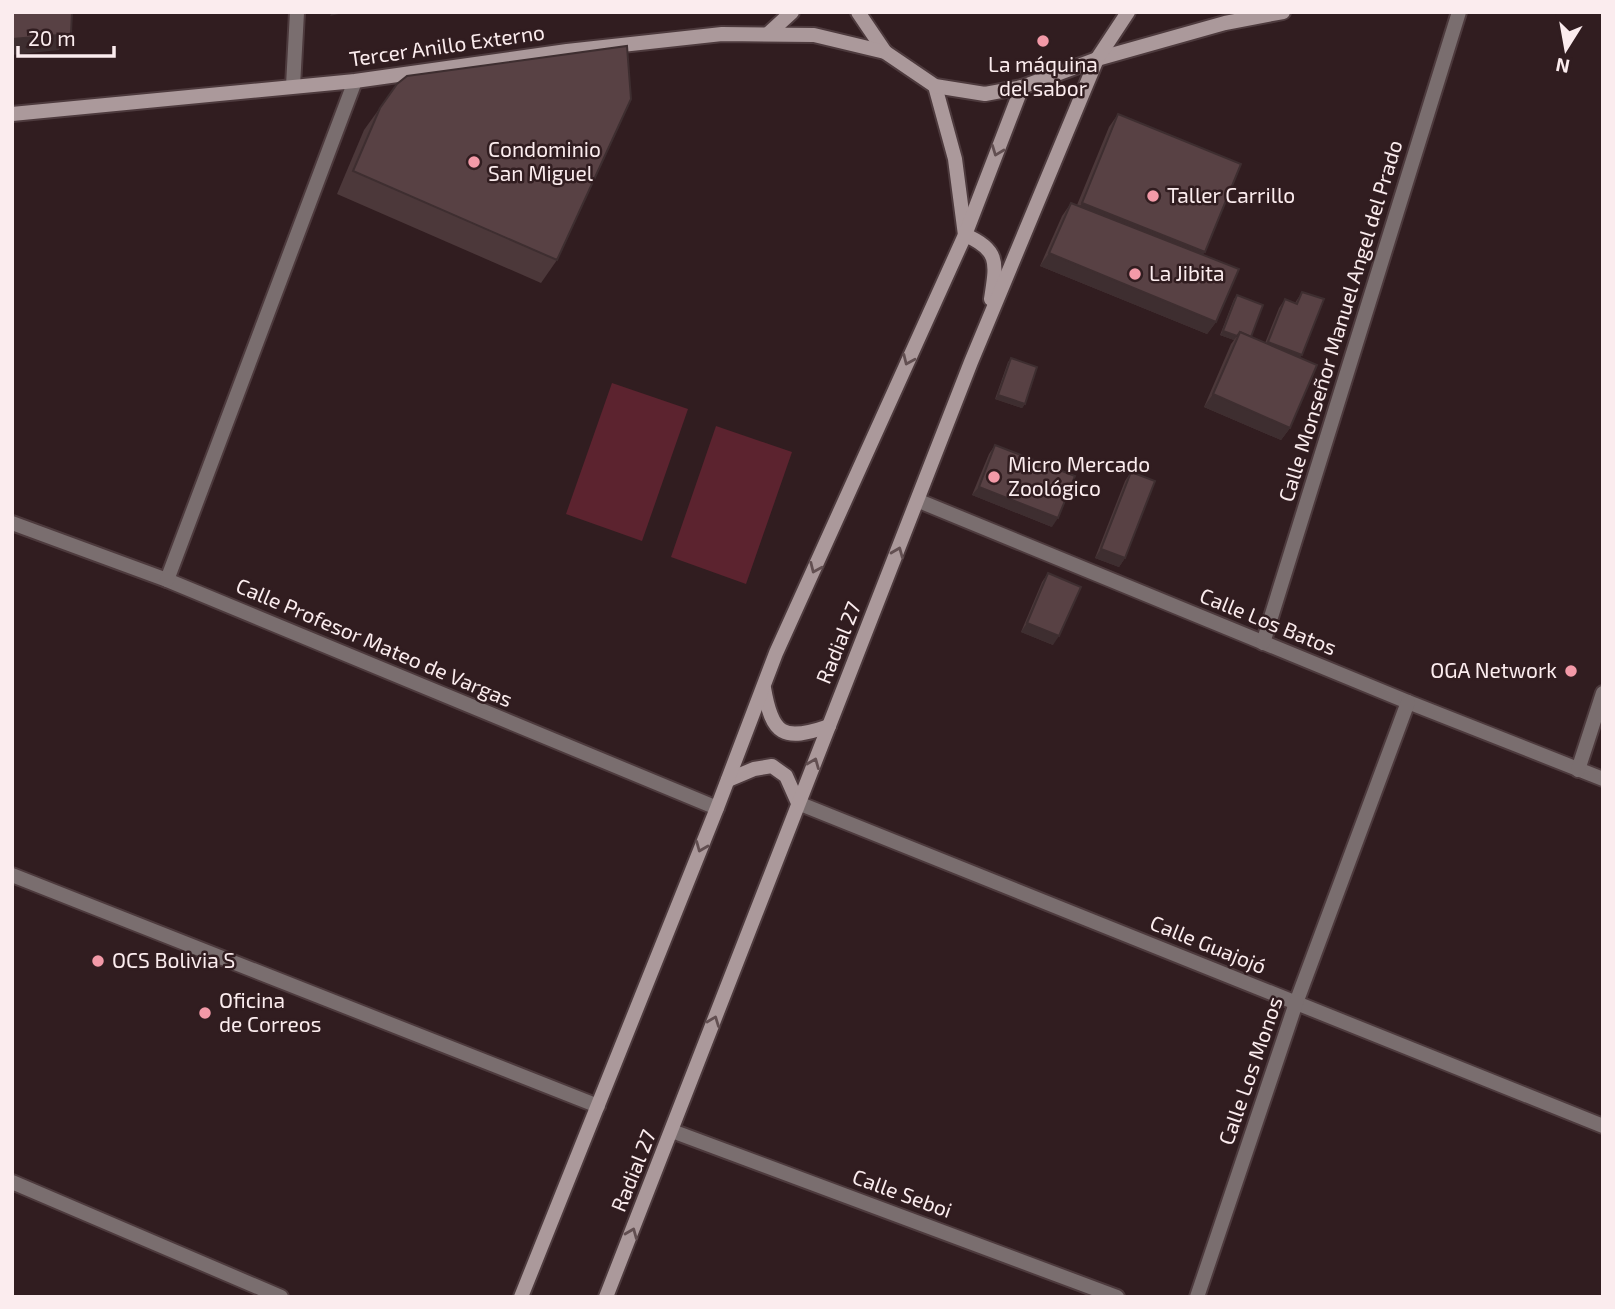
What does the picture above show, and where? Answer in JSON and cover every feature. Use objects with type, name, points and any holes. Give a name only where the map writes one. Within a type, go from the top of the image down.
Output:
[{"type":"street","points":[[293,86],[297,12]]},
{"type":"street","points":[[768,34],[792,12]]},
{"type":"street","points":[[858,12],[885,52]]},
{"type":"street","name":"Radial 27","points":[[606,1297],[988,322],[1097,59],[1128,12]]},
{"type":"street","name":"Tercer Anillo Externo","points":[[12,114],[355,81],[567,51],[722,34],[814,35],[885,52],[935,86],[985,94],[1022,87],[1097,59],[1225,23],[1283,12]]},
{"type":"street","name":"Calle Monseñor Manuel Angel del Prado","points":[[1263,643],[1460,12]]},
{"type":"street","points":[[167,580],[355,81]]},
{"type":"street","points":[[935,86],[955,159],[965,235]]},
{"type":"street","points":[[521,1297],[717,808],[776,653],[965,235],[1022,87]]},
{"type":"street","points":[[965,235],[985,244],[992,253],[996,269],[988,322]]},
{"type":"street","name":"Calle Los Batos","points":[[919,501],[1603,779]]},
{"type":"street","name":"Calle Profesor Mateo de Vargas","points":[[12,523],[167,580],[717,808]]},
{"type":"street","points":[[763,686],[768,713],[772,723],[780,730],[807,734],[829,726]]},
{"type":"street","points":[[1578,770],[1603,694]]},
{"type":"street","name":"Calle Los Monos","points":[[1197,1297],[1296,1003],[1408,702]]},
{"type":"street","points":[[728,780],[754,769],[772,766],[786,776],[798,803]]},
{"type":"street","name":"Calle Guajojó","points":[[798,803],[1603,1126]]},
{"type":"street","points":[[12,875],[598,1106]]},
{"type":"street","name":"Calle Seboi","points":[[672,1131],[1117,1297]]},
{"type":"street","points":[[12,1182],[281,1297]]},
{"type":"shaded area","points":[[612,383],[688,409],[642,541],[566,514]]},
{"type":"shaded area","points":[[716,426],[792,452],[746,584],[671,557]]},
{"type":"building","points":[[12,12],[72,12],[71,34],[12,39]]},
{"type":"building","name":"Condominio San Miguel","points":[[627,46],[631,99],[557,260],[353,171],[380,108],[397,84],[407,76]]},
{"type":"building","name":"Taller Carrillo","points":[[1118,114],[1241,164],[1205,252],[1082,203]]},
{"type":"building","name":"La Jibita","points":[[1071,203],[1239,269],[1216,322],[1049,253]]},
{"type":"building","points":[[1302,292],[1324,299],[1302,355],[1268,342],[1285,299],[1297,304]]},
{"type":"building","points":[[1237,295],[1263,305],[1251,337],[1240,332],[1237,336],[1223,331]]},
{"type":"building","points":[[1240,332],[1317,365],[1290,428],[1213,394]]},
{"type":"building","points":[[1011,358],[1037,367],[1025,404],[998,395]]},
{"type":"building","points":[[995,445],[1075,476],[1058,518],[979,487]]},
{"type":"building","points":[[1131,472],[1155,481],[1125,558],[1101,549]]},
{"type":"building","points":[[1048,573],[1081,587],[1059,636],[1027,623]]},
{"type":"place","name":"La máquina del sabor","points":[[1043,41]]},
{"type":"place","name":"Condominio San Miguel","points":[[474,162]]},
{"type":"place","name":"Taller Carrillo","points":[[1153,196]]},
{"type":"place","name":"La Jibita","points":[[1135,274]]},
{"type":"place","name":"Micro Mercado Zoológico","points":[[994,477]]},
{"type":"place","name":"OGA Network","points":[[1571,671]]},
{"type":"place","name":"OCS Bolivia S","points":[[98,961]]},
{"type":"place","name":"Oficina de Correos","points":[[205,1013]]}]
